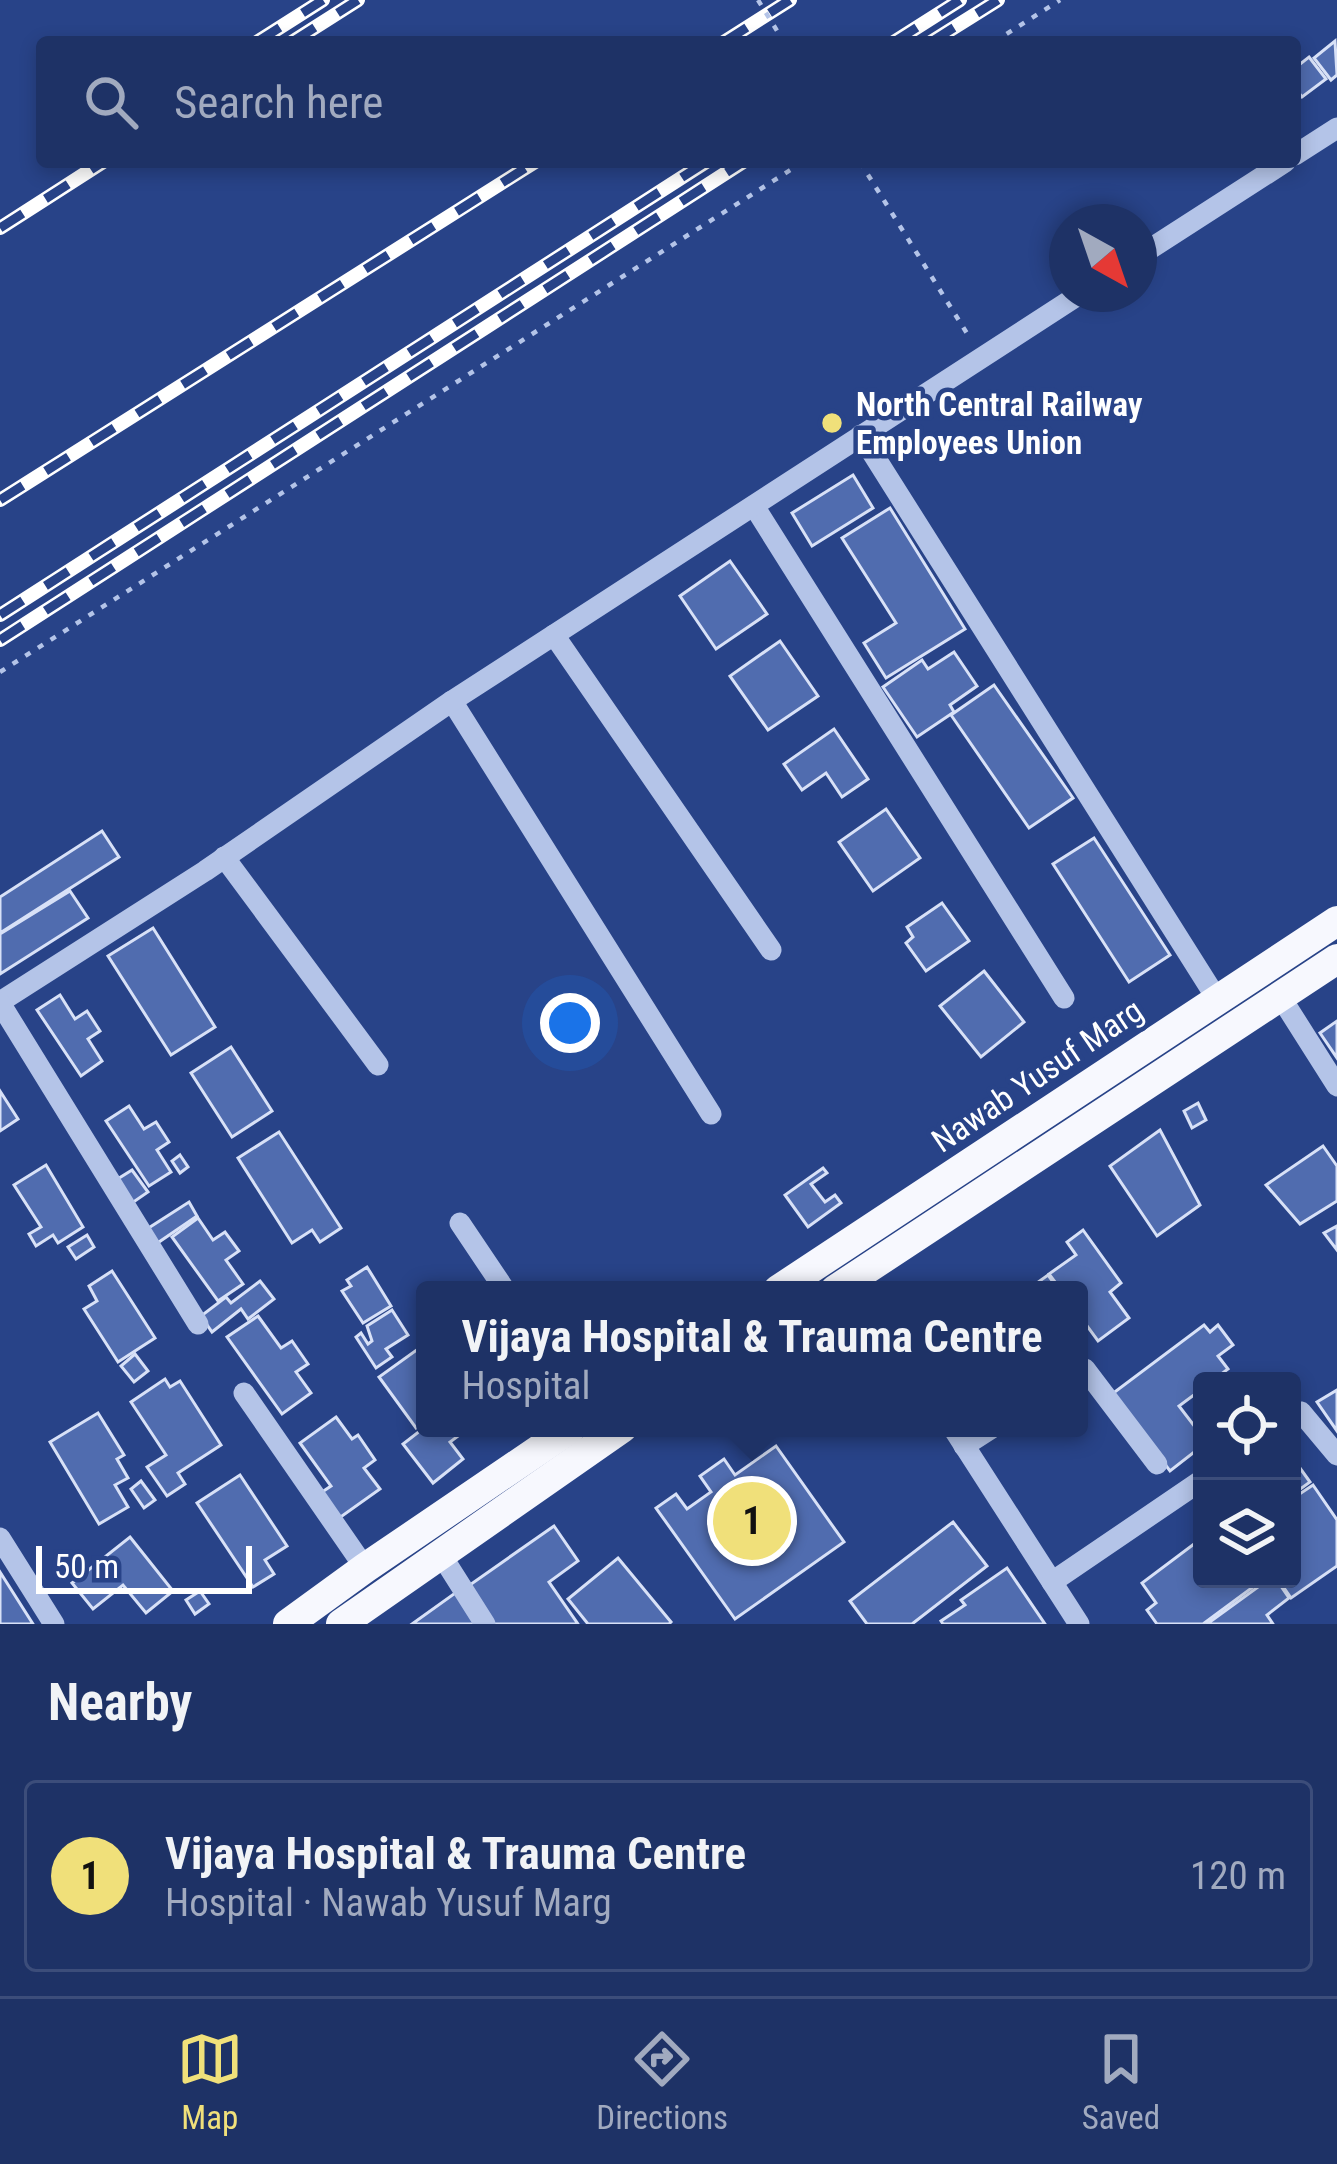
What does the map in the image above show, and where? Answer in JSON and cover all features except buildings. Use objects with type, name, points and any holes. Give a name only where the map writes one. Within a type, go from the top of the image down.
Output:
[{"type":"main road","name":"Nawab Yusuf Marg","points":[[792,1281],[1337,921]]},
{"type":"main road","name":"Nawab Yusuf Marg","points":[[860,1281],[1337,959]]},
{"type":"main road","points":[[288,1624],[558,1437]]},
{"type":"main road","points":[[341,1624],[609,1437]]},
{"type":"street","points":[[1301,151],[1337,128]]},
{"type":"street","points":[[1157,244],[1276,168]]},
{"type":"street","points":[[198,1324],[0,1003],[452,701],[1052,312]]},
{"type":"street","points":[[862,435],[1217,999]]},
{"type":"street","points":[[754,506],[1064,998]]},
{"type":"street","points":[[554,635],[771,950]]},
{"type":"street","points":[[452,701],[711,1114]]},
{"type":"street","points":[[224,857],[378,1065]]},
{"type":"street","points":[[1280,997],[1337,1086]]},
{"type":"street","points":[[460,1223],[499,1281]]},
{"type":"street","points":[[1088,1373],[1157,1464]]},
{"type":"street","points":[[244,1393],[365,1568]]},
{"type":"street","points":[[1301,1412],[1337,1455]]},
{"type":"street","points":[[959,1437],[1079,1624]]},
{"type":"street","points":[[1052,1582],[1193,1486]]},
{"type":"street","points":[[0,1538],[54,1624]]},
{"type":"street","points":[[440,1553],[485,1624]]},
{"type":"path","points":[[758,0],[780,36]]},
{"type":"path","points":[[1003,36],[1060,0]]},
{"type":"path","points":[[0,672],[794,168]]},
{"type":"path","points":[[864,168],[969,336]]},
{"type":"railway","points":[[266,36],[323,0]]},
{"type":"railway","points":[[301,36],[358,0]]},
{"type":"railway","points":[[733,36],[790,0]]},
{"type":"railway","points":[[903,36],[960,0]]},
{"type":"railway","points":[[941,36],[998,0]]},
{"type":"railway","points":[[0,228],[94,168]]},
{"type":"railway","points":[[0,500],[526,168]]},
{"type":"railway","points":[[0,615],[697,168]]},
{"type":"railway","points":[[0,640],[734,168]]},
{"type":"place","name":"North Central Railway Employees Union","points":[[832,423]]},
{"type":"place","name":"Vijaya Hospital & Trauma Centre","points":[[752,1521]]}]
